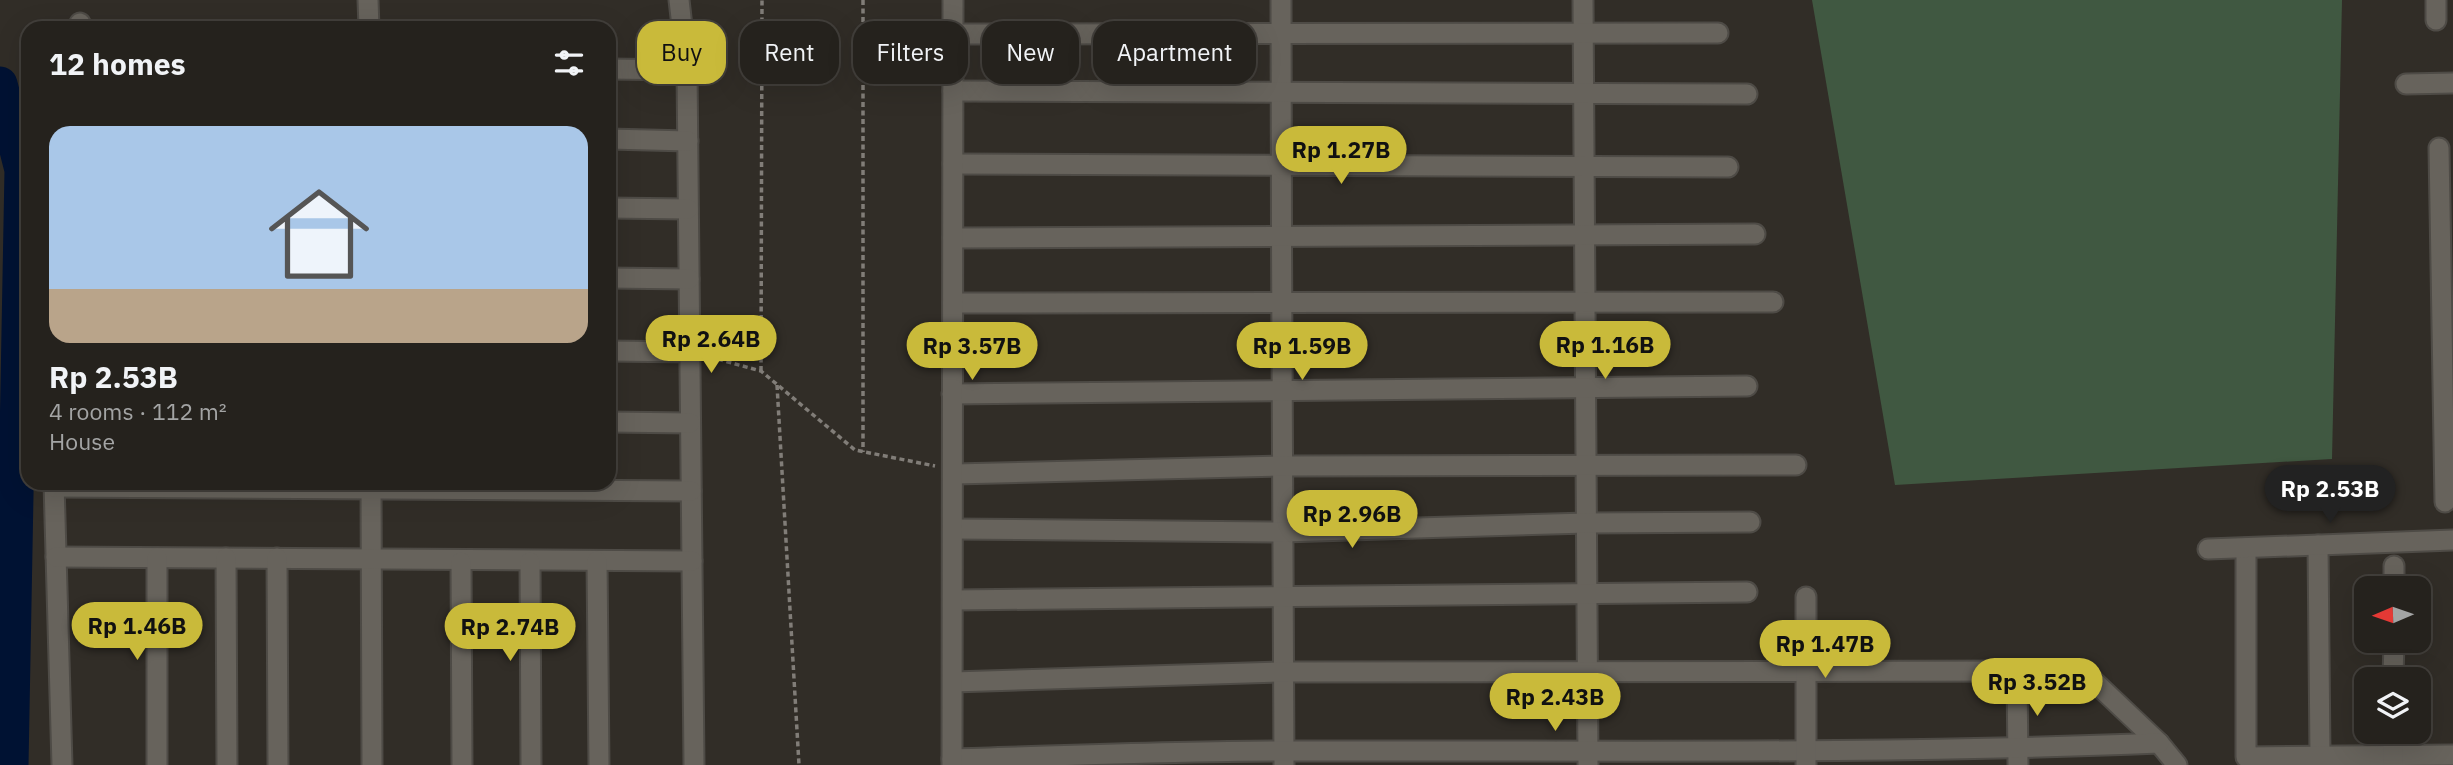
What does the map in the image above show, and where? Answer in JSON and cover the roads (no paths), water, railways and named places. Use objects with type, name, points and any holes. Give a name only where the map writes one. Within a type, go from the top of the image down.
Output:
[{"type":"street","points":[[368,0],[369,21]]},
{"type":"street","points":[[679,0],[681,21]]},
{"type":"street","points":[[953,0],[953,21]]},
{"type":"street","points":[[1281,0],[1283,532],[1280,672],[1284,758]]},
{"type":"street","points":[[1583,0],[1587,759]]},
{"type":"street","points":[[2435,0],[2436,20]]},
{"type":"street","points":[[968,34],[1718,33]]},
{"type":"street","points":[[616,69],[637,70]]},
{"type":"street","points":[[2406,83],[2453,83]]},
{"type":"street","points":[[687,84],[694,765]]},
{"type":"street","points":[[953,84],[952,394],[955,474],[952,762],[1284,758],[2017,757],[2160,743]]},
{"type":"street","points":[[953,91],[1747,94]]},
{"type":"street","points":[[616,139],[688,141]]},
{"type":"street","points":[[2439,148],[2446,186],[2449,480],[2445,502]]},
{"type":"street","points":[[953,164],[1728,167]]},
{"type":"street","points":[[616,208],[688,209]]},
{"type":"street","points":[[953,238],[1755,234]]},
{"type":"street","points":[[616,278],[689,279]]},
{"type":"street","points":[[953,303],[1773,302]]},
{"type":"street","points":[[616,351],[691,352]]},
{"type":"street","points":[[952,394],[1747,386]]},
{"type":"street","points":[[616,422],[690,423]]},
{"type":"street","points":[[955,474],[1282,466],[1796,465]]},
{"type":"street","points":[[54,490],[62,765]]},
{"type":"street","points":[[370,490],[372,765]]},
{"type":"street","points":[[616,490],[691,491]]},
{"type":"street","points":[[954,529],[1283,532],[1587,523],[1750,522]]},
{"type":"street","points":[[2208,550],[2453,540]]},
{"type":"street","points":[[2318,545],[2320,756]]},
{"type":"street","points":[[2246,548],[2246,757],[2320,756],[2393,760],[2453,755]]},
{"type":"street","points":[[56,557],[461,562],[692,561]]},
{"type":"street","points":[[157,558],[157,765]]},
{"type":"street","points":[[226,558],[227,765]]},
{"type":"street","points":[[277,558],[278,765]]},
{"type":"street","points":[[597,561],[599,765]]},
{"type":"street","points":[[461,562],[462,765]]},
{"type":"street","points":[[530,562],[531,765]]},
{"type":"street","points":[[2394,566],[2394,576]]},
{"type":"street","points":[[954,600],[1747,592]]},
{"type":"street","points":[[1805,758],[1806,597]]},
{"type":"street","points":[[953,682],[1280,672],[1588,674],[1805,670],[2017,673],[2083,671],[2160,743],[2177,765]]},
{"type":"street","points":[[2017,673],[2017,757]]},
{"type":"waterway","points":[[0,84],[21,166]]},
{"type":"waterway","points":[[11,765],[21,224]]}]
